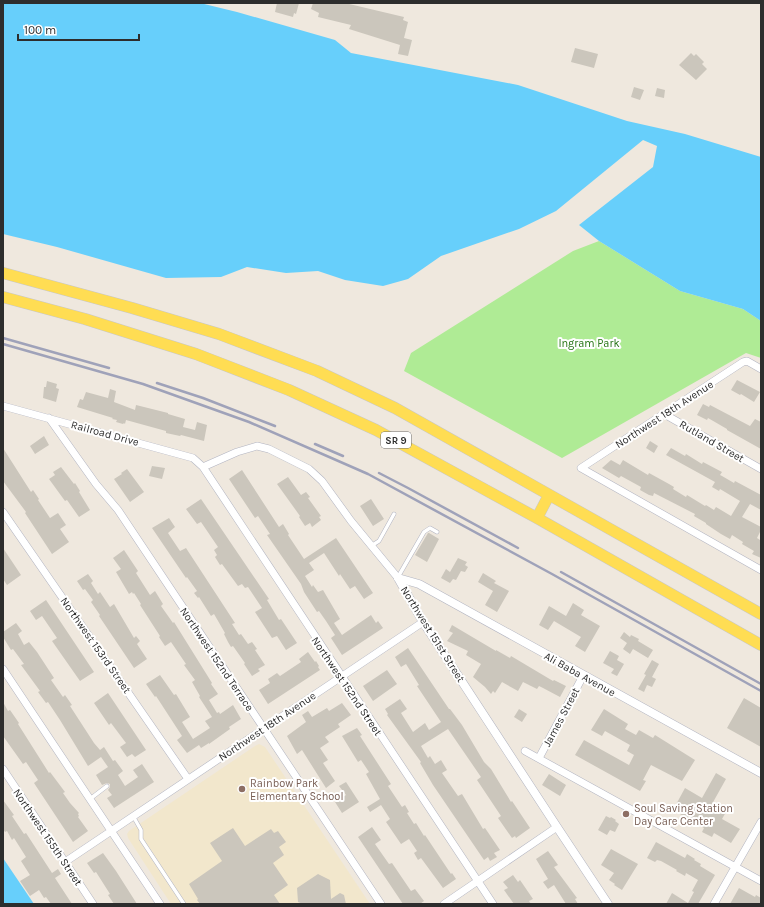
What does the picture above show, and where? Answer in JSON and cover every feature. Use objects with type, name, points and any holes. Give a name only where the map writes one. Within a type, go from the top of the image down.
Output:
[{"type":"main road","name":"SR 9","points":[[3,273],[132,308],[219,334],[317,371],[395,408],[761,614]]},
{"type":"main road","name":"SR 9","points":[[3,297],[85,319],[189,352],[289,390],[376,430],[537,518],[761,645]]},
{"type":"main road","points":[[537,518],[548,495]]},
{"type":"street","name":"Northwest 18th Avenue","points":[[761,369],[747,361],[743,362],[581,468],[761,570]]},
{"type":"street","name":"Railroad Drive","points":[[3,406],[193,458],[203,467]]},
{"type":"street","name":"Rutland Street","points":[[664,414],[761,469]]},
{"type":"street","name":"Northwest 152nd Terrace","points":[[49,418],[96,484],[118,510],[381,904]]},
{"type":"street","name":"Northwest 151st Street","points":[[203,467],[237,452],[257,446],[269,449],[309,469],[322,481],[351,521],[398,578],[424,622],[608,904]]},
{"type":"street","name":"Northwest 152nd Street","points":[[203,467],[493,904]]},
{"type":"street","name":"Northwest 153rd Street","points":[[3,512],[188,779]]},
{"type":"street","name":"Ali Baba Avenue","points":[[398,578],[419,584],[761,774]]},
{"type":"street","name":"Northwest 18th Avenue","points":[[65,862],[341,676],[424,622]]},
{"type":"street","points":[[3,669],[160,904]]},
{"type":"street","name":"James Street","points":[[539,758],[583,676]]},
{"type":"street","points":[[525,751],[761,881]]},
{"type":"street","name":"Northwest 155th Street","points":[[3,769],[93,904]]},
{"type":"street","points":[[714,904],[761,822]]},
{"type":"street","points":[[444,904],[557,828]]},
{"type":"lane","points":[[371,546],[379,541],[394,514]]},
{"type":"lane","points":[[398,578],[424,532],[430,528],[437,532]]},
{"type":"lane","points":[[90,799],[107,786]]},
{"type":"lane","points":[[133,816],[142,830],[141,839],[184,904]]},
{"type":"shaded area","name":"Rainbow Park Elementary School","points":[[259,744],[265,747],[370,904],[171,904],[128,838],[127,834],[129,831]]},
{"type":"green space","name":"Ingram Park","points":[[599,241],[680,291],[743,309],[761,321],[761,358],[746,353],[562,458],[404,371],[411,353],[573,251]]},
{"type":"water","points":[[3,3],[200,3],[335,40],[351,53],[518,85],[627,121],[685,134],[761,157],[761,321],[743,309],[680,291],[599,241],[579,225],[653,167],[657,146],[643,140],[556,211],[519,229],[441,256],[408,279],[383,286],[345,280],[318,271],[286,273],[247,267],[221,277],[166,278],[57,247],[3,234]]},
{"type":"water","points":[[3,858],[34,904],[3,904]]},
{"type":"building","points":[[277,3],[299,3],[296,14],[294,13],[293,17],[275,12]]},
{"type":"building","points":[[313,3],[345,3],[404,17],[403,20],[408,22],[404,38],[412,40],[408,56],[398,54],[400,45],[349,29],[351,25],[318,17],[319,13],[311,9]]},
{"type":"building","points":[[575,48],[598,54],[594,68],[571,62]]},
{"type":"building","points":[[691,53],[694,56],[696,54],[704,62],[702,64],[707,69],[696,80],[679,65]]},
{"type":"building","points":[[634,87],[644,90],[640,100],[631,97]]},
{"type":"building","points":[[657,88],[665,90],[664,98],[655,96]]},
{"type":"building","points":[[737,380],[760,392],[754,402],[731,390]]},
{"type":"building","points":[[47,381],[57,384],[56,388],[59,389],[56,402],[43,398],[44,387],[46,387]]},
{"type":"building","points":[[110,389],[116,391],[114,402],[135,410],[136,405],[168,413],[185,419],[183,427],[195,430],[197,422],[207,425],[204,441],[166,433],[166,431],[126,420],[125,424],[123,424],[116,422],[117,420],[112,419],[113,418],[77,407],[80,399],[83,400],[86,392],[108,398]]},
{"type":"building","points":[[703,404],[709,407],[710,405],[750,426],[755,419],[761,422],[761,449],[708,418],[707,420],[697,415]]},
{"type":"building","points":[[44,436],[49,445],[35,454],[30,446]]},
{"type":"building","points":[[650,441],[658,446],[654,453],[646,448]]},
{"type":"building","points":[[3,448],[31,492],[33,490],[50,518],[58,513],[66,525],[60,529],[69,542],[52,554],[25,513],[26,512],[3,481]]},
{"type":"building","points":[[671,448],[685,456],[686,454],[702,464],[703,462],[722,472],[720,475],[734,483],[735,481],[761,495],[761,510],[750,504],[742,517],[761,527],[757,538],[760,540],[761,538],[761,558],[752,554],[754,551],[742,544],[743,542],[732,535],[730,539],[721,534],[694,516],[695,514],[654,493],[653,496],[649,495],[640,490],[641,487],[621,476],[619,478],[602,468],[611,460],[620,465],[623,460],[648,475],[649,473],[669,484],[674,487],[673,489],[686,497],[687,495],[714,510],[716,507],[731,516],[740,501],[720,489],[719,491],[712,487],[715,482],[666,455]]},
{"type":"building","points":[[152,466],[165,468],[162,479],[149,476]]},
{"type":"building","points":[[61,467],[74,484],[75,483],[90,510],[79,517],[49,479],[55,475],[53,472]]},
{"type":"building","points":[[127,469],[144,492],[130,502],[114,479]]},
{"type":"building","points":[[242,470],[279,527],[283,524],[289,534],[288,535],[304,559],[336,538],[373,593],[364,599],[355,586],[350,589],[340,574],[339,576],[324,553],[309,563],[314,570],[305,576],[312,587],[313,585],[318,592],[323,590],[340,619],[334,623],[342,635],[371,615],[376,623],[378,621],[383,628],[342,655],[331,638],[335,635],[319,611],[317,612],[304,592],[301,584],[267,535],[270,534],[258,516],[255,518],[229,479]]},
{"type":"building","points":[[288,477],[301,495],[306,492],[310,497],[308,498],[321,516],[319,517],[321,520],[312,527],[310,523],[305,526],[299,517],[300,516],[277,484]]},
{"type":"building","points":[[201,499],[269,599],[267,600],[279,620],[281,619],[297,643],[286,650],[277,636],[272,638],[255,612],[262,608],[248,587],[245,588],[242,584],[238,586],[222,564],[220,565],[215,557],[217,555],[214,550],[218,547],[201,522],[197,524],[186,509]]},
{"type":"building","points":[[371,499],[384,519],[373,526],[360,506]]},
{"type":"building","points":[[169,518],[175,527],[168,533],[180,551],[186,548],[235,623],[232,624],[239,635],[241,634],[248,644],[252,642],[257,649],[255,650],[265,665],[258,669],[260,671],[252,676],[233,646],[231,647],[214,614],[211,616],[199,597],[198,598],[194,593],[197,591],[187,577],[186,578],[152,528]]},
{"type":"building","points":[[428,533],[439,539],[427,562],[415,555]]},
{"type":"building","points":[[3,548],[21,575],[7,585],[3,579]]},
{"type":"building","points":[[124,550],[138,571],[136,573],[150,595],[155,591],[163,604],[161,606],[173,623],[174,622],[212,683],[211,684],[218,694],[209,700],[217,713],[219,712],[220,714],[233,705],[241,719],[209,744],[201,748],[199,745],[187,753],[177,740],[182,736],[156,696],[155,697],[146,684],[160,675],[174,695],[176,694],[190,717],[182,722],[193,739],[210,728],[205,721],[212,717],[199,697],[200,696],[192,682],[195,680],[184,665],[186,664],[171,642],[165,646],[134,593],[133,594],[132,592],[129,594],[116,572],[121,569],[113,558]]},
{"type":"building","points":[[458,558],[467,562],[465,565],[468,567],[465,572],[461,571],[456,580],[453,579],[450,583],[441,578],[446,569],[450,572]]},
{"type":"building","points":[[483,573],[496,581],[494,583],[509,591],[497,612],[485,605],[493,591],[478,582]]},
{"type":"building","points":[[88,574],[93,581],[91,583],[98,594],[100,592],[110,607],[114,604],[134,638],[136,636],[140,641],[137,644],[147,659],[134,668],[99,616],[100,615],[91,602],[93,600],[85,589],[83,590],[77,581]]},
{"type":"building","points":[[46,600],[94,672],[80,681],[52,641],[57,638],[42,616],[36,620],[30,611]]},
{"type":"building","points":[[573,603],[584,610],[581,615],[600,626],[585,652],[575,646],[581,637],[554,621],[548,630],[539,625],[549,606],[566,616]]},
{"type":"building","points":[[16,623],[22,631],[18,634],[24,645],[29,642],[37,652],[54,678],[51,680],[63,697],[65,695],[72,705],[70,706],[94,743],[100,750],[104,747],[113,761],[115,760],[123,771],[118,775],[125,786],[138,777],[133,770],[142,764],[154,782],[114,808],[107,798],[112,795],[108,790],[110,784],[107,783],[102,785],[96,775],[108,767],[101,757],[88,766],[60,720],[48,702],[46,703],[38,692],[40,691],[21,665],[24,664],[13,649],[11,650],[3,637],[3,632]]},
{"type":"building","points":[[452,625],[496,651],[510,658],[511,656],[553,681],[554,680],[566,686],[560,697],[539,686],[537,689],[523,682],[518,691],[502,682],[495,693],[493,691],[491,694],[473,677],[481,664],[466,655],[468,651],[447,641],[453,633],[449,631]]},
{"type":"building","points":[[624,632],[630,637],[631,635],[639,639],[638,641],[653,650],[648,658],[633,649],[630,654],[623,649],[627,643],[620,638]]},
{"type":"building","points":[[408,648],[449,709],[462,725],[484,762],[491,769],[511,802],[512,801],[530,828],[516,838],[515,836],[512,838],[498,818],[501,816],[477,780],[481,777],[448,729],[421,746],[428,758],[430,756],[435,764],[441,760],[447,770],[442,773],[458,796],[462,794],[483,829],[485,828],[500,850],[494,853],[497,857],[490,861],[488,857],[484,860],[433,785],[420,763],[421,762],[387,715],[388,714],[385,709],[400,699],[407,709],[401,713],[413,732],[425,723],[429,730],[441,722],[417,686],[419,685],[406,664],[401,667],[395,657]]},
{"type":"building","points":[[610,651],[619,656],[617,660],[624,664],[617,676],[611,673],[614,669],[603,663]]},
{"type":"building","points":[[308,652],[315,662],[316,661],[320,670],[268,704],[259,690],[270,683],[268,679],[277,673],[280,676],[301,662],[299,659]]},
{"type":"building","points":[[652,660],[659,664],[652,677],[656,679],[652,687],[647,685],[644,692],[638,689]]},
{"type":"building","points":[[387,670],[397,684],[373,701],[363,686]]},
{"type":"building","points":[[108,693],[146,750],[135,757],[132,754],[127,757],[120,747],[126,743],[111,723],[109,725],[94,703]]},
{"type":"building","points":[[744,698],[761,708],[761,747],[727,728]]},
{"type":"building","points":[[3,702],[8,711],[10,710],[19,723],[18,724],[49,773],[50,772],[65,792],[63,793],[70,803],[79,813],[78,817],[88,831],[73,842],[34,783],[38,780],[26,762],[23,764],[3,736]]},
{"type":"building","points":[[342,703],[351,715],[338,724],[340,727],[325,737],[329,742],[320,748],[328,760],[323,763],[335,781],[326,788],[302,750],[297,754],[287,736],[306,722],[302,715],[308,711],[312,717],[327,708],[329,711]]},
{"type":"building","points":[[519,709],[527,714],[522,722],[514,717]]},
{"type":"building","points":[[604,709],[628,724],[625,729],[636,735],[639,730],[653,738],[655,735],[695,760],[682,781],[651,765],[643,780],[646,781],[640,791],[575,755],[584,740],[629,765],[634,755],[627,751],[630,745],[605,731],[602,736],[591,730]]},
{"type":"building","points":[[357,728],[362,735],[360,736],[391,784],[388,786],[402,807],[405,805],[409,812],[407,813],[414,824],[416,823],[456,879],[443,888],[421,858],[418,860],[414,853],[417,851],[409,839],[401,844],[386,822],[390,819],[381,805],[370,812],[367,807],[380,799],[366,774],[369,772],[361,760],[358,762],[342,736]]},
{"type":"building","points":[[716,773],[726,779],[712,804],[726,812],[722,819],[740,829],[731,843],[714,833],[712,837],[702,832],[704,828],[673,810],[685,788],[702,798]]},
{"type":"building","points":[[549,774],[566,785],[560,796],[542,785]]},
{"type":"building","points":[[346,782],[359,802],[342,813],[335,802],[346,795],[339,786]]},
{"type":"building","points":[[3,800],[14,815],[12,816],[24,834],[26,833],[52,873],[58,869],[61,874],[55,878],[72,904],[51,904],[46,897],[44,898],[39,890],[30,896],[20,881],[30,875],[21,861],[26,857],[14,838],[12,840],[7,831],[5,832],[3,829]]},
{"type":"building","points":[[606,816],[616,820],[615,821],[619,824],[615,832],[610,830],[607,835],[598,830]]},
{"type":"building","points":[[372,827],[381,840],[375,844],[389,864],[392,863],[411,891],[415,889],[424,901],[420,904],[403,904],[358,837]]},
{"type":"building","points":[[233,828],[245,846],[271,829],[274,833],[278,831],[286,842],[279,847],[284,855],[273,863],[288,885],[274,895],[280,904],[200,904],[197,900],[198,899],[189,884],[222,861],[210,843]]},
{"type":"building","points":[[656,842],[685,858],[687,854],[701,864],[700,866],[715,875],[698,904],[666,904],[672,893],[688,903],[698,880],[686,873],[685,876],[661,861],[657,860],[655,862],[647,858]]},
{"type":"building","points":[[611,849],[638,864],[622,890],[609,880],[614,873],[601,865]]},
{"type":"building","points":[[548,851],[558,865],[554,867],[577,898],[575,899],[578,904],[566,904],[554,885],[548,889],[543,882],[548,879],[536,859]]},
{"type":"building","points":[[103,853],[137,904],[114,904],[108,895],[110,894],[96,872],[94,873],[87,863]]},
{"type":"building","points":[[318,874],[330,880],[331,899],[340,893],[344,895],[346,904],[303,904],[298,902],[297,888]]},
{"type":"building","points":[[513,875],[518,882],[520,880],[533,899],[529,901],[531,904],[514,904],[504,890],[508,888],[503,882]]},
{"type":"building","points":[[739,888],[755,897],[756,895],[761,898],[761,904],[730,904]]},
{"type":"railway","points":[[3,338],[109,368]]},
{"type":"railway","points":[[3,344],[143,384],[249,422],[368,474],[552,574],[761,691]]},
{"type":"railway","points":[[157,383],[203,398],[275,426]]},
{"type":"railway","points":[[315,444],[343,456]]},
{"type":"railway","points":[[379,473],[518,548]]},
{"type":"railway","points":[[561,572],[761,684]]},
{"type":"place","name":"Rainbow Park Elementary School","points":[[242,789]]},
{"type":"place","name":"Soul Saving Station Day Care Center","points":[[626,814]]}]
